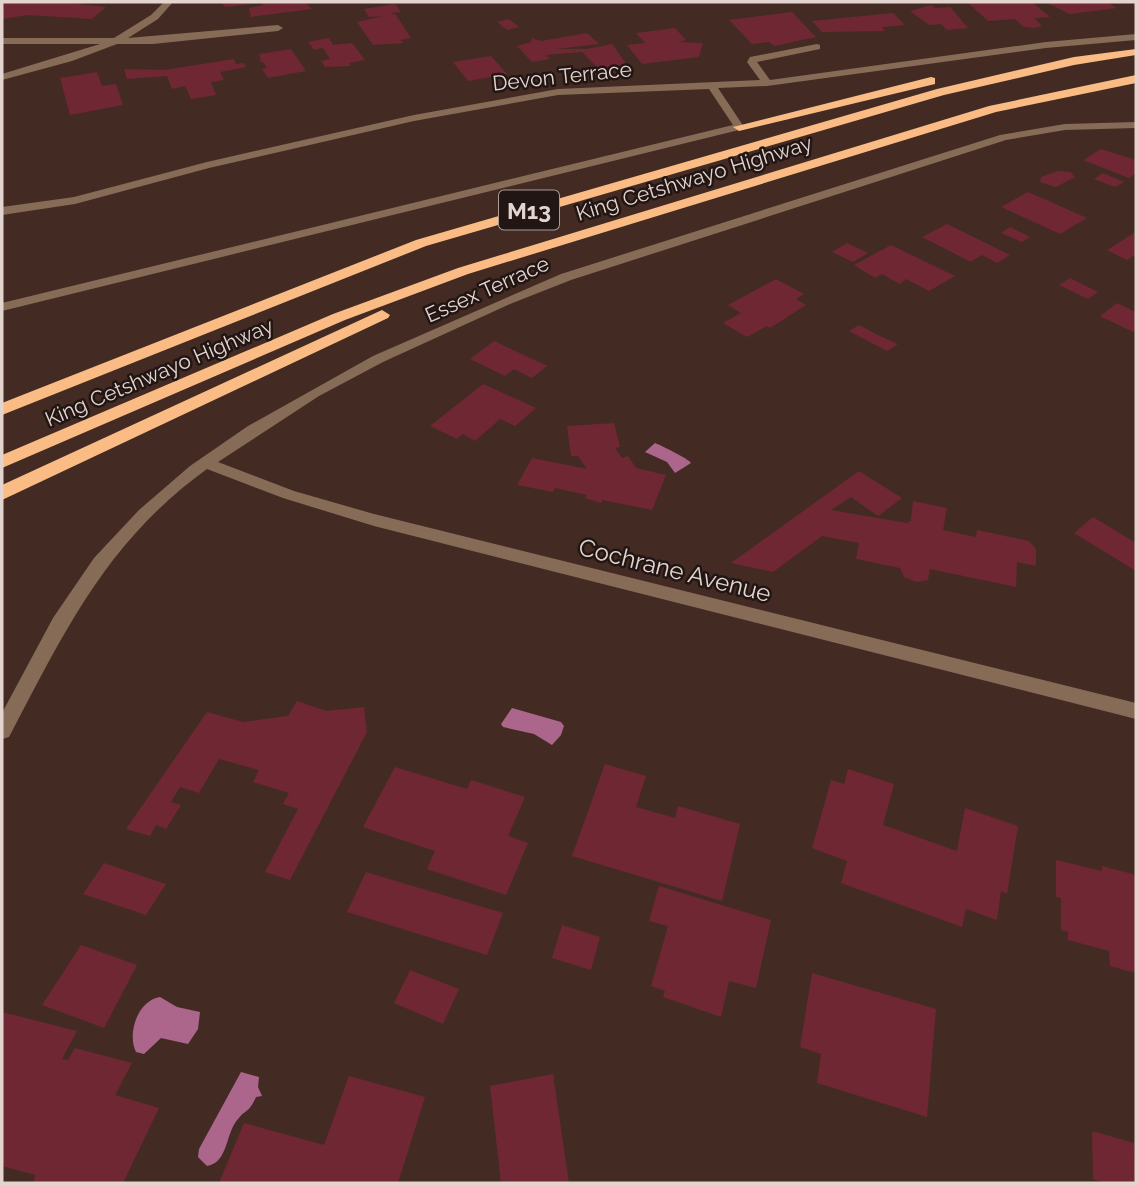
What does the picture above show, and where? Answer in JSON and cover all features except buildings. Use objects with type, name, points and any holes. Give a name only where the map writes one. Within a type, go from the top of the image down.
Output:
[{"type":"highway","points":[[739,127],[986,69],[1071,54],[1136,47]]},
{"type":"highway","name":"King Cetshwayo Highway","points":[[2,410],[421,243],[941,92],[1073,61],[1136,52]]},
{"type":"highway","name":"King Cetshwayo Highway","points":[[2,462],[340,317],[511,256],[993,109],[1136,79]]},
{"type":"highway","points":[[2,493],[511,256]]},
{"type":"street","points":[[2,77],[110,42],[151,20],[169,2]]},
{"type":"street","points":[[2,41],[110,42],[209,37],[278,28]]},
{"type":"street","name":"Devon Terrace","points":[[2,211],[66,202],[232,159],[475,106],[604,88],[767,83],[1046,45],[1136,37]]},
{"type":"street","points":[[767,83],[752,62],[754,59],[817,47]]},
{"type":"street","points":[[2,307],[739,127],[712,86]]},
{"type":"street","name":"Essex Terrace","points":[[2,731],[74,598],[130,527],[163,495],[207,463],[299,402],[362,368],[508,300],[566,277],[1004,138],[1065,127],[1136,125]]},
{"type":"street","name":"Cochrane Avenue","points":[[207,463],[299,498],[1136,711]]},
{"type":"shaded area","points":[[655,443],[691,463],[675,473],[667,462],[645,452]]},
{"type":"shaded area","points":[[512,708],[561,722],[564,726],[561,735],[552,745],[534,734],[503,727],[501,724]]},
{"type":"shaded area","points":[[160,997],[177,1007],[200,1012],[198,1029],[188,1044],[161,1038],[144,1054],[136,1052],[133,1036],[136,1019],[145,1005]]},
{"type":"shaded area","points":[[241,1072],[259,1077],[258,1087],[262,1096],[256,1097],[234,1125],[219,1159],[207,1166],[198,1157],[199,1149]]}]
